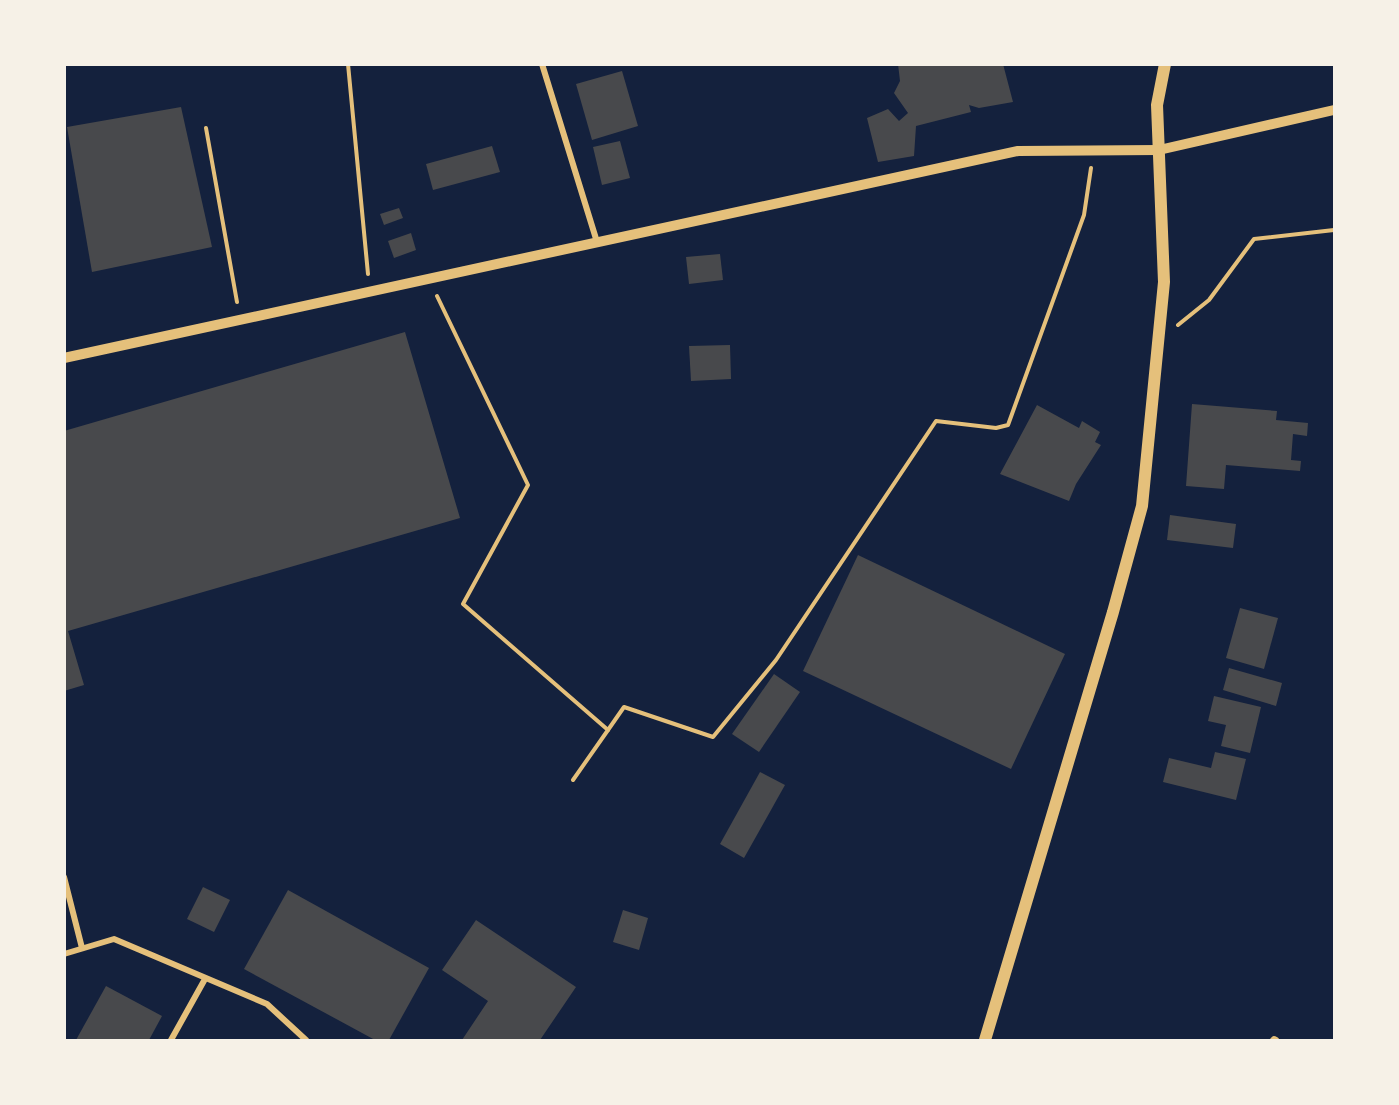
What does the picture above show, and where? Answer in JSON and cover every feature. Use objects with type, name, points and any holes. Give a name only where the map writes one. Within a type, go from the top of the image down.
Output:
[{"type":"main road","points":[[985,1041],[1113,612],[1142,506],[1164,282],[1157,105],[1165,64]]},
{"type":"street","points":[[542,64],[597,242]]},
{"type":"street","points":[[64,358],[1018,151],[1159,150],[1335,110]]},
{"type":"street","points":[[64,877],[82,948]]},
{"type":"street","points":[[64,954],[114,939],[267,1004],[306,1041]]},
{"type":"street","points":[[171,1041],[205,979]]},
{"type":"path","points":[[348,64],[370,293]]},
{"type":"path","points":[[206,128],[241,320]]},
{"type":"path","points":[[573,780],[624,707],[713,737],[776,660],[936,421],[996,428],[1008,425],[1084,215],[1094,151]]},
{"type":"path","points":[[1158,341],[1209,300],[1254,239],[1335,230]]},
{"type":"path","points":[[429,279],[528,485],[463,604],[608,730]]},
{"type":"building","points":[[898,64],[1003,64],[1013,102],[979,108],[969,105],[971,112],[916,126],[914,156],[878,162],[867,118],[888,109],[899,121],[908,113],[894,93],[900,81]]},
{"type":"building","points":[[622,71],[638,126],[592,140],[576,84]]},
{"type":"building","points":[[181,107],[212,247],[92,272],[67,127]]},
{"type":"building","points":[[620,141],[630,178],[602,185],[593,147]]},
{"type":"building","points":[[492,146],[500,172],[433,190],[426,164]]},
{"type":"building","points":[[399,208],[403,218],[384,225],[380,214]]},
{"type":"building","points":[[411,233],[416,250],[394,258],[388,241]]},
{"type":"building","points":[[720,254],[723,280],[689,284],[686,257]]},
{"type":"building","points":[[405,332],[460,518],[68,631],[84,685],[64,691],[64,431]]},
{"type":"building","points":[[730,345],[731,379],[691,381],[689,346]]},
{"type":"building","points":[[1192,404],[1277,411],[1276,420],[1308,423],[1307,436],[1293,434],[1291,460],[1301,461],[1300,471],[1226,465],[1224,489],[1186,486]]},
{"type":"building","points":[[1037,405],[1079,428],[1082,421],[1100,432],[1095,442],[1101,445],[1076,484],[1069,501],[1000,474]]},
{"type":"building","points":[[1170,515],[1236,524],[1233,548],[1167,540]]},
{"type":"building","points":[[858,555],[1065,654],[1011,769],[803,671]]},
{"type":"building","points":[[1240,608],[1278,618],[1264,669],[1226,658]]},
{"type":"building","points":[[1229,668],[1282,683],[1276,706],[1223,690]]},
{"type":"building","points":[[774,674],[800,692],[759,752],[732,734]]},
{"type":"building","points":[[1214,696],[1261,707],[1250,753],[1221,746],[1226,725],[1208,721]]},
{"type":"building","points":[[1215,752],[1246,759],[1236,800],[1163,782],[1169,758],[1211,768]]},
{"type":"building","points":[[760,772],[785,785],[744,858],[720,844]]},
{"type":"building","points":[[203,887],[230,900],[214,932],[187,919]]},
{"type":"building","points":[[288,890],[429,968],[389,1040],[375,1040],[244,969]]},
{"type":"building","points":[[623,910],[648,918],[639,950],[613,942]]},
{"type":"building","points":[[476,920],[576,987],[540,1040],[462,1040],[488,1001],[442,970]]},
{"type":"building","points":[[106,986],[162,1016],[149,1040],[76,1040]]}]
